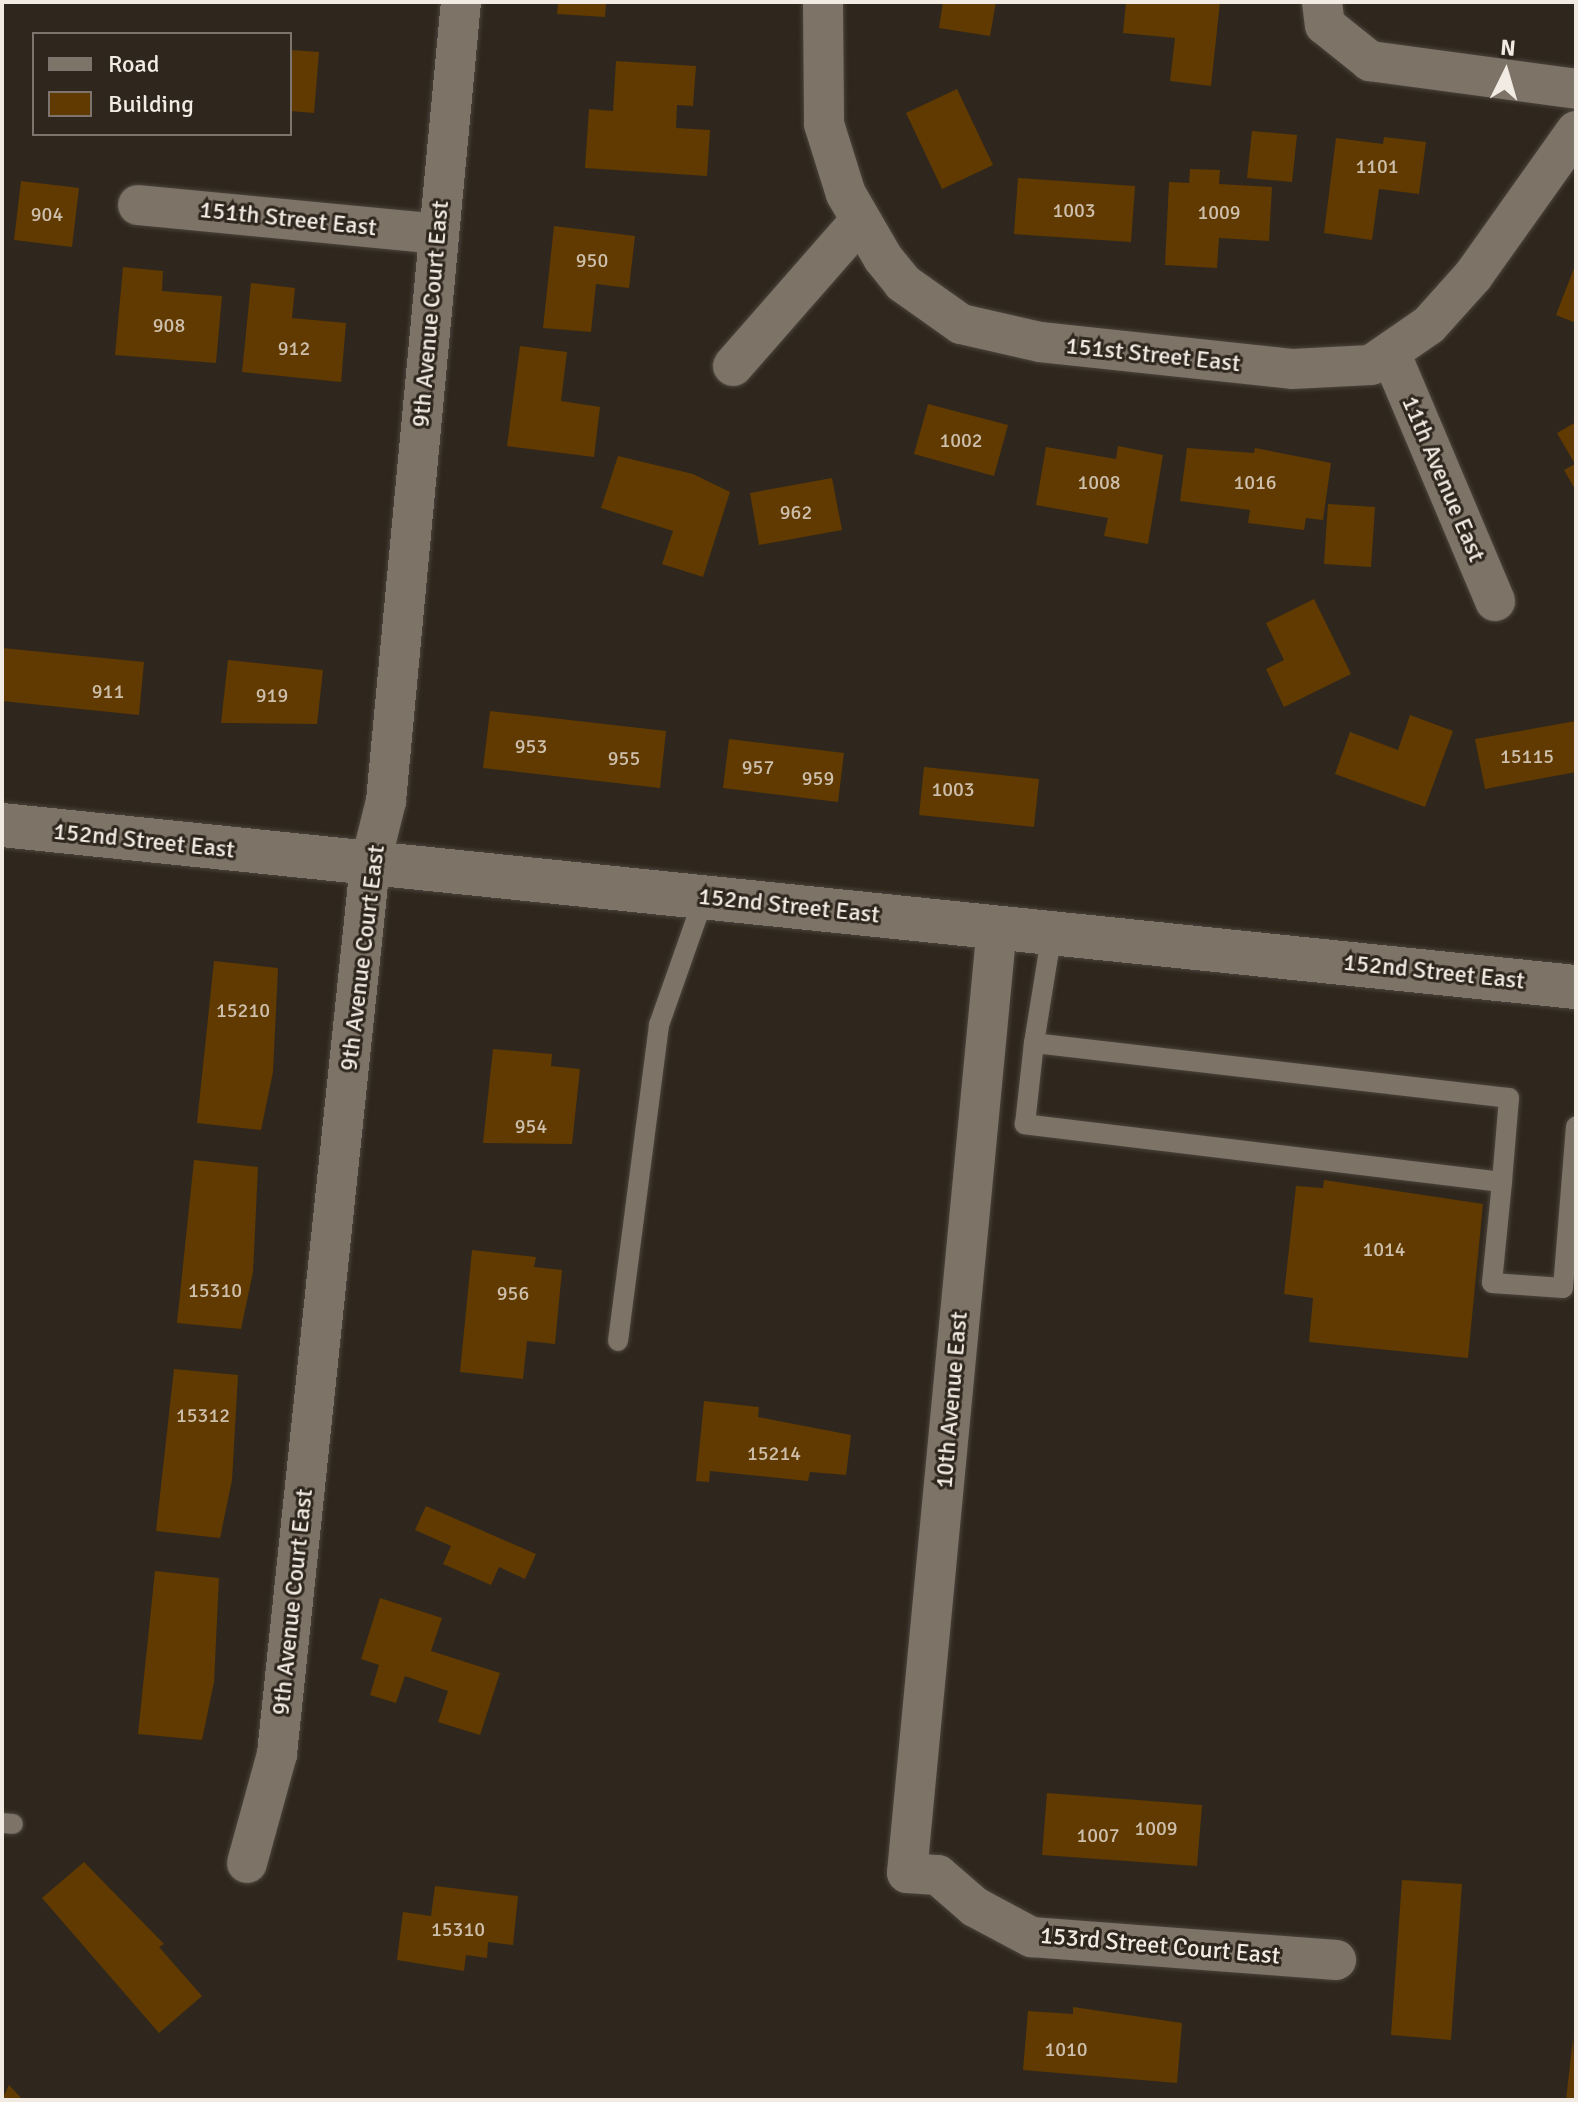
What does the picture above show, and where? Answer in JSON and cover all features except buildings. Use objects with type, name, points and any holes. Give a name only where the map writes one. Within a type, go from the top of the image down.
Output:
[{"type":"main road","name":"152nd Street East","points":[[2,825],[1576,987]]},
{"type":"street","name":"9th Avenue Court East","points":[[247,1863],[277,1754],[370,865],[386,801],[461,2]]},
{"type":"street","points":[[733,366],[860,221],[824,124],[823,2]]},
{"type":"street","points":[[1322,2],[1325,25],[1370,61],[1576,89]]},
{"type":"street","points":[[1392,357],[1473,276],[1576,131]]},
{"type":"street","name":"151th Street East","points":[[138,205],[438,234]]},
{"type":"street","name":"151st Street East","points":[[860,221],[903,283],[961,324],[1040,342],[1292,369],[1371,365],[1392,357]]},
{"type":"street","name":"11th Avenue East","points":[[1392,357],[1495,601]]},
{"type":"street","name":"10th Avenue East","points":[[907,1873],[997,926]]},
{"type":"street","name":"153rd Street Court East","points":[[907,1873],[938,1875],[975,1907],[1031,1937],[1336,1960]]},
{"type":"lane","points":[[618,1341],[659,1025],[704,897]]},
{"type":"lane","points":[[1052,932],[1025,1124],[1502,1182]]},
{"type":"lane","points":[[1034,1043],[1509,1098],[1492,1283],[1563,1288],[1576,1127]]}]
